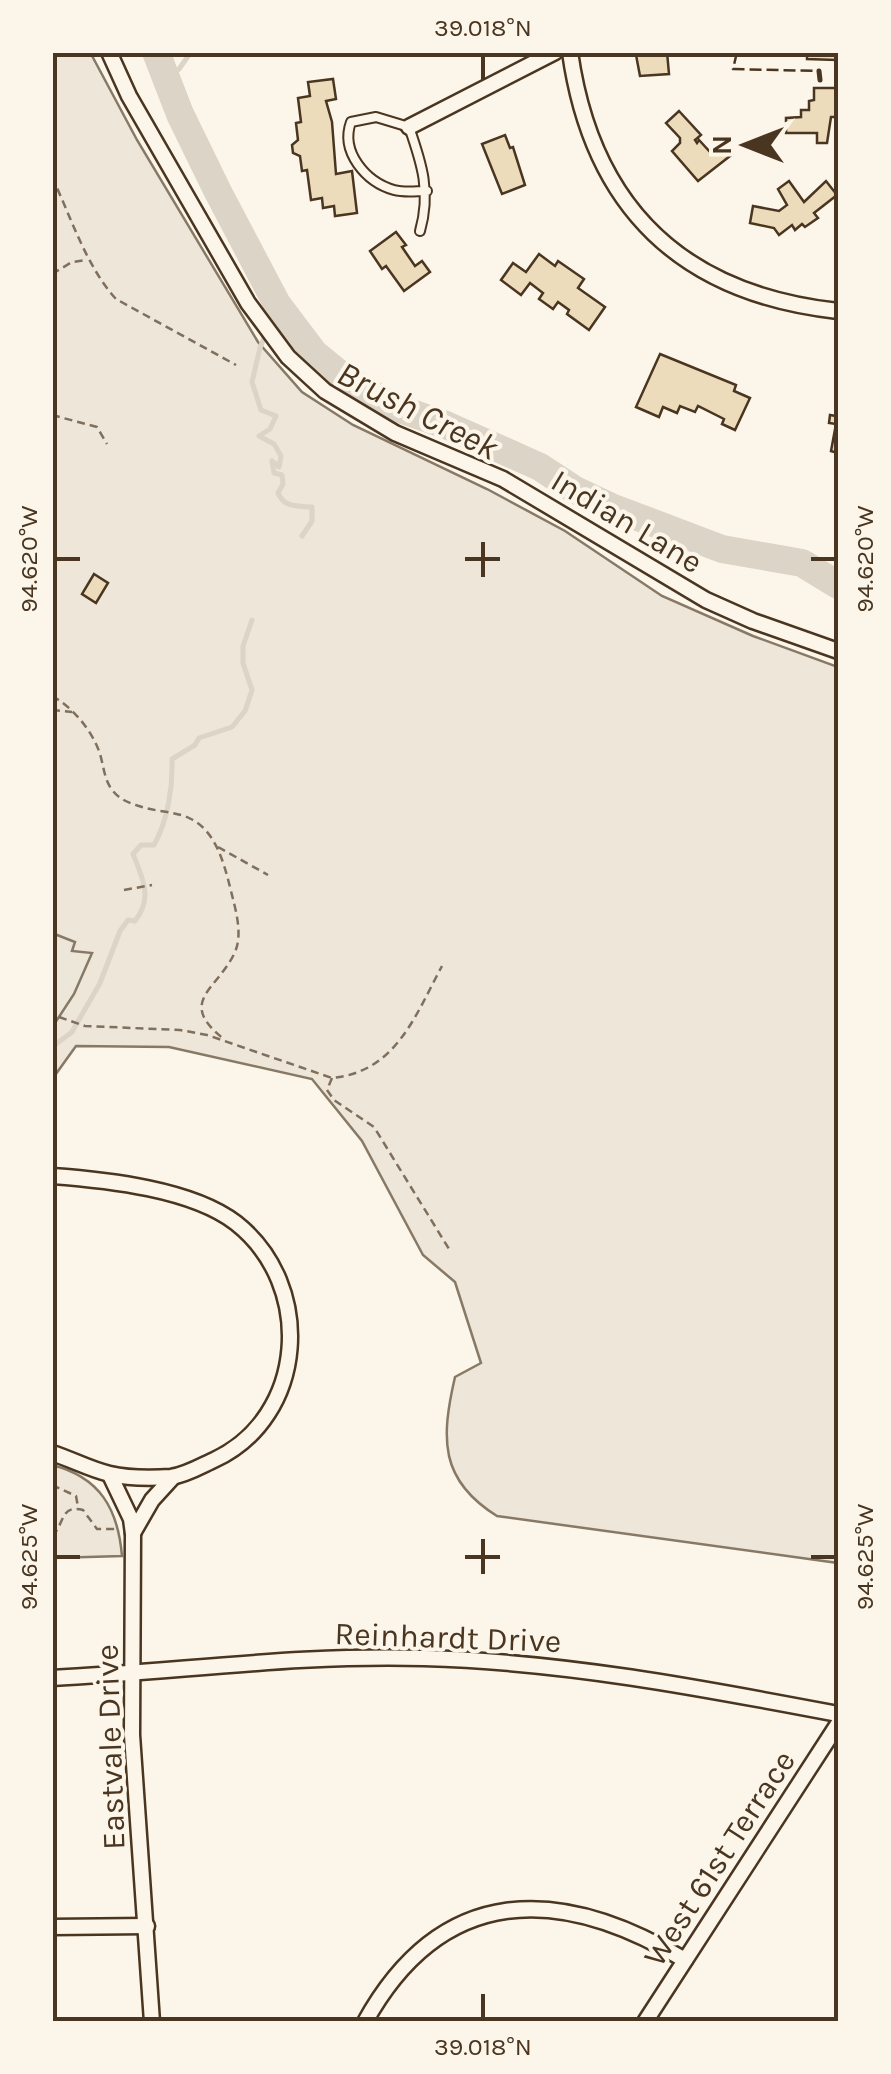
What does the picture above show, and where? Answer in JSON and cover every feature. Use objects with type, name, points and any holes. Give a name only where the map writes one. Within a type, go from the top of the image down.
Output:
[{"type":"street","name":"Indian Lane","points":[[109,52],[129,96],[248,304],[288,357],[325,391],[394,433],[503,478],[706,600],[838,651]]},
{"type":"street","points":[[409,127],[555,52]]},
{"type":"street","points":[[570,52],[586,132],[619,192],[646,225],[684,258],[731,286],[774,302],[838,311]]},
{"type":"street","points":[[52,1176],[148,1190],[216,1210],[257,1243],[287,1300],[291,1346],[275,1402],[243,1442],[221,1457],[174,1477],[126,1531]]},
{"type":"street","points":[[52,1453],[110,1474],[174,1477]]},
{"type":"street","name":"Eastvale Drive","points":[[110,1474],[131,1520],[126,1531],[132,1735],[152,2022]]},
{"type":"street","name":"Reinhardt Drive","points":[[52,1678],[278,1660],[410,1658],[504,1662],[651,1680],[838,1714]]},
{"type":"street","name":"West 61st Terrace","points":[[646,2022],[838,1724]]},
{"type":"street","points":[[365,2022],[392,1976],[427,1943],[456,1924],[498,1912],[572,1914],[634,1930],[684,1960]]},
{"type":"street","points":[[52,1927],[147,1926]]},
{"type":"lane","points":[[420,231],[426,191],[423,166],[409,127],[376,118],[351,122],[349,142],[358,165],[380,184],[400,191],[426,191]]},
{"type":"path","points":[[52,177],[104,287],[116,300],[236,365]]},
{"type":"path","points":[[52,274],[72,262],[90,260]]},
{"type":"path","points":[[52,415],[97,427],[108,444]]},
{"type":"path","points":[[52,696],[90,732],[112,790],[125,801],[190,818],[212,838],[234,903],[238,934],[235,952],[207,988],[201,1003],[210,1029],[225,1040]]},
{"type":"path","points":[[52,710],[73,712]]},
{"type":"path","points":[[215,845],[268,876]]},
{"type":"path","points":[[124,890],[152,885]]},
{"type":"path","points":[[59,1017],[85,1026],[180,1030],[225,1040],[332,1078],[366,1071],[401,1040],[442,966]]},
{"type":"path","points":[[332,1078],[327,1090],[334,1100],[374,1127],[449,1249]]},
{"type":"path","points":[[52,1485],[76,1496],[78,1508]]},
{"type":"path","points":[[52,1536],[64,1513],[78,1508],[84,1510],[97,1529],[126,1531]]},
{"type":"shaded area","points":[[90,52],[137,140],[258,342],[302,392],[353,425],[565,531],[662,596],[753,636],[838,667],[838,1563],[497,1516],[464,1488],[449,1456],[448,1419],[455,1377],[481,1363],[455,1282],[423,1255],[362,1141],[312,1079],[169,1047],[76,1046],[53,1078],[52,53]]},
{"type":"shaded area","points":[[52,933],[75,942],[72,951],[92,953],[74,994],[53,1026]]},
{"type":"shaded area","points":[[52,1465],[83,1478],[104,1497],[116,1524],[122,1556],[53,1558]]},
{"type":"building","points":[[667,52],[669,74],[640,76],[636,55]]},
{"type":"building","points":[[807,52],[836,52],[836,60],[807,59]]},
{"type":"building","points":[[333,79],[336,99],[326,101],[332,122],[336,174],[352,171],[357,213],[335,216],[334,206],[323,208],[322,198],[311,200],[307,170],[302,171],[300,156],[293,153],[292,145],[298,140],[296,123],[301,122],[298,98],[310,96],[308,82]]},
{"type":"building","points":[[814,88],[836,88],[836,117],[831,117],[827,143],[817,143],[817,133],[786,133],[786,118],[801,117],[801,110],[809,110]]},
{"type":"building","points":[[679,111],[701,135],[695,140],[697,143],[699,140],[711,153],[720,145],[730,156],[698,181],[672,151],[680,138],[666,123]]},
{"type":"building","points":[[505,135],[525,185],[502,194],[482,144]]},
{"type":"building","points":[[789,181],[804,202],[826,181],[837,195],[814,213],[818,218],[805,227],[802,224],[795,230],[792,225],[779,235],[774,228],[750,223],[753,206],[779,211],[787,205],[778,189]]},
{"type":"building","points":[[396,232],[415,266],[422,261],[430,272],[404,291],[370,251]]},
{"type":"building","points":[[539,254],[555,266],[558,261],[584,279],[578,288],[605,307],[589,330],[558,302],[553,309],[539,299],[543,293],[530,283],[521,295],[501,280],[513,263],[526,272]]},
{"type":"building","points":[[660,354],[736,385],[734,391],[750,398],[735,430],[722,424],[724,419],[698,406],[695,412],[680,406],[677,413],[663,407],[659,417],[636,407]]},
{"type":"building","points":[[838,405],[838,453],[831,451],[836,424],[829,423],[830,415],[836,416]]},
{"type":"building","points":[[94,574],[108,583],[96,603],[82,594]]},
{"type":"waterway","name":"Brush Creek","points":[[156,52],[180,114],[277,304],[314,353],[341,375],[394,407],[446,425],[540,467],[611,507],[722,549],[802,563],[838,585]]},
{"type":"waterway","points":[[166,77],[179,69],[191,52]]},
{"type":"waterway","points":[[277,304],[252,382],[261,410],[276,416],[270,429],[259,436],[274,444],[281,456],[279,467],[272,461],[274,473],[282,475],[278,493],[288,504],[312,507],[312,521],[302,536]]},
{"type":"waterway","points":[[52,1047],[72,1032],[100,983],[120,931],[128,920],[135,921],[144,904],[144,888],[133,854],[141,845],[154,845],[159,835],[169,803],[172,759],[195,745],[199,738],[232,727],[245,711],[252,690],[243,663],[243,646],[252,620]]},
{"type":"fence","points":[[737,52],[733,69],[819,71]]},
{"type":"wall","points":[[819,71],[820,80]]}]
